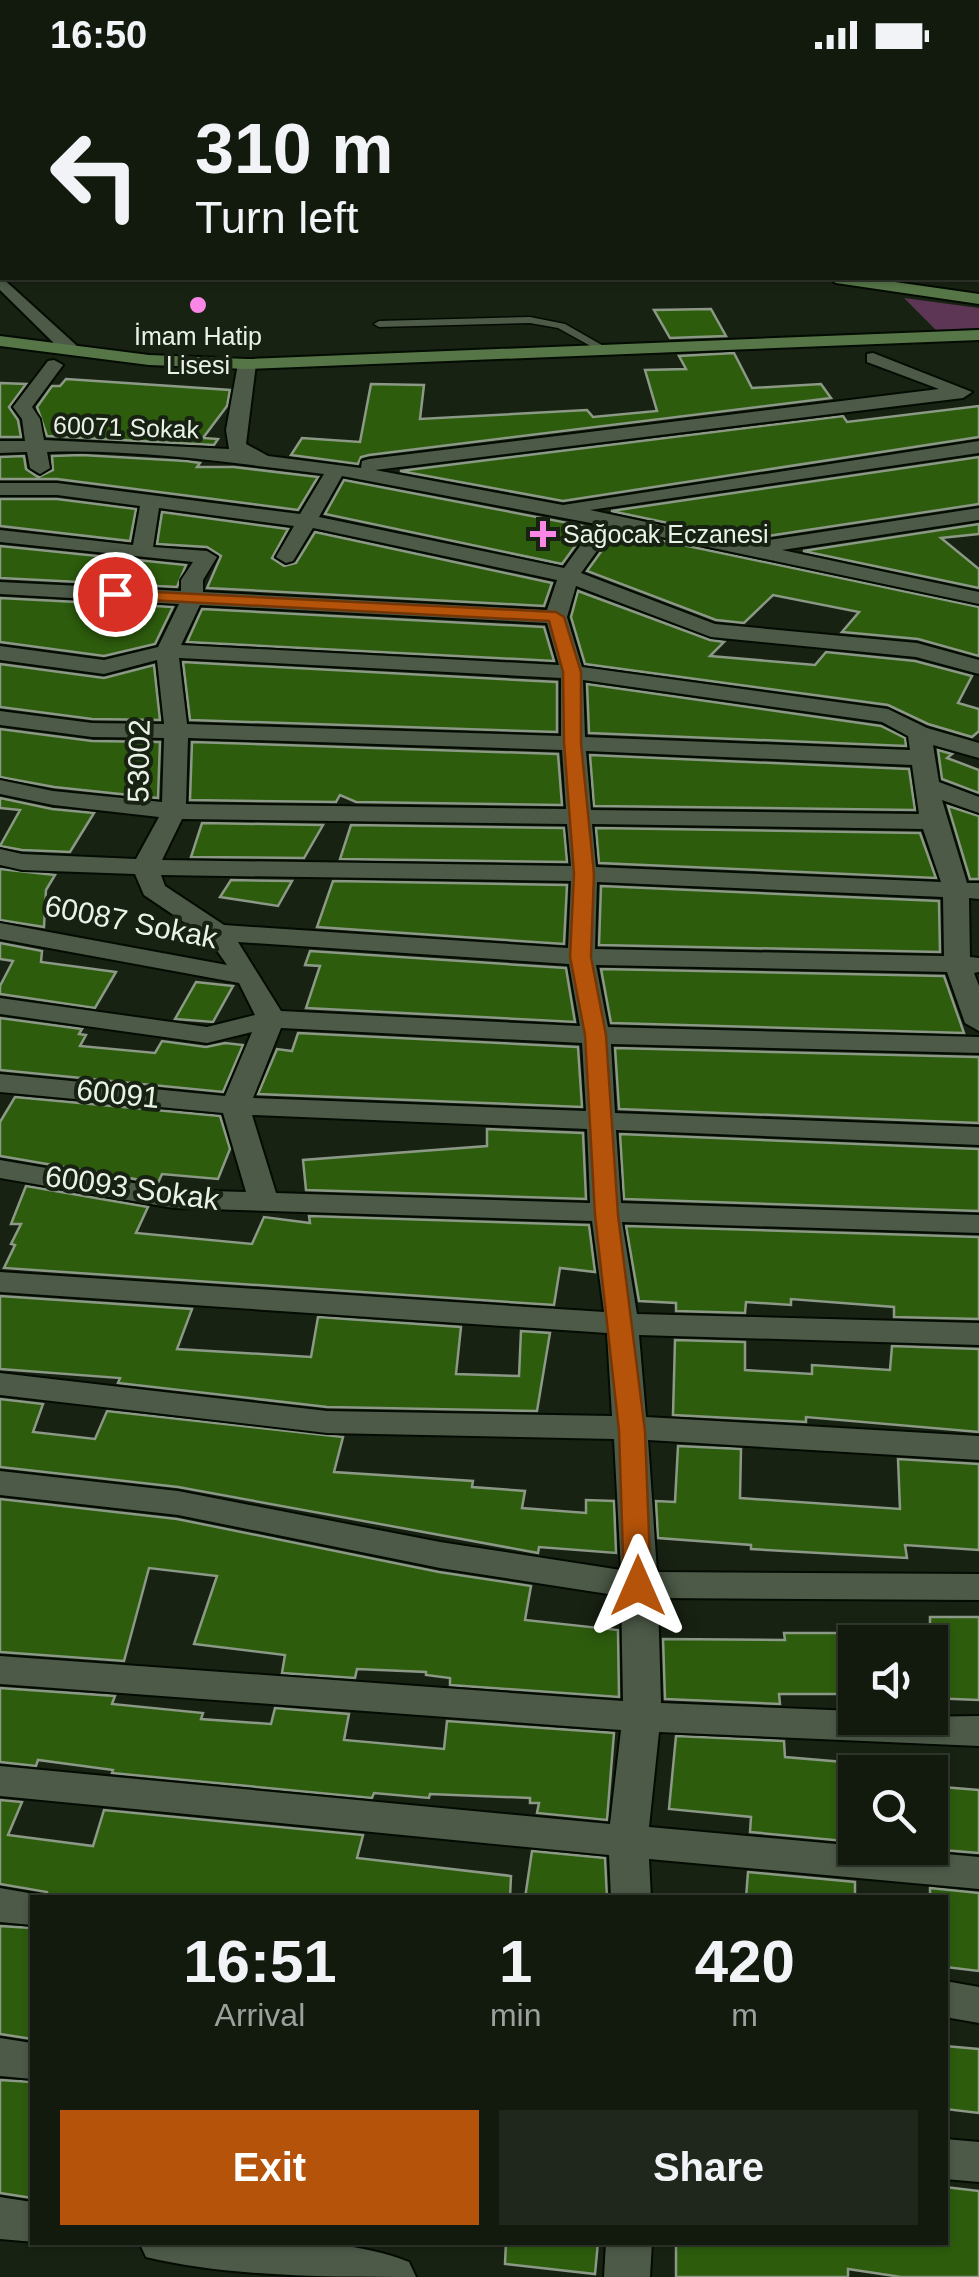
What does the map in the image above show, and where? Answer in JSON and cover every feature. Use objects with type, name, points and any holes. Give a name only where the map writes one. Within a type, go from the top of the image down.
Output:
[{"type":"main road","points":[[849,280],[979,300]]},
{"type":"main road","points":[[939,280],[979,286]]},
{"type":"main road","points":[[0,358],[149,376],[979,336]]},
{"type":"main road","points":[[0,341],[247,372],[472,375]]},
{"type":"main road","points":[[667,368],[979,352]]},
{"type":"street","points":[[2,286],[70,350]]},
{"type":"street","points":[[874,358],[971,396]]},
{"type":"street","points":[[42,490],[38,449],[22,406],[54,365]]},
{"type":"street","points":[[247,372],[233,436],[237,447],[250,456]]},
{"type":"street","points":[[336,468],[971,396]]},
{"type":"street","points":[[0,415],[30,420]]},
{"type":"street","name":"60071 Sokak","points":[[0,447],[82,445],[250,456],[336,468]]},
{"type":"street","points":[[555,509],[979,447]]},
{"type":"street","points":[[336,468],[555,509],[979,598]]},
{"type":"street","points":[[286,557],[336,468]]},
{"type":"street","points":[[0,489],[42,490],[304,522],[427,542],[569,576],[711,630],[916,650],[979,666]]},
{"type":"street","points":[[142,552],[150,503]]},
{"type":"street","points":[[750,549],[979,514]]},
{"type":"street","points":[[608,521],[569,576],[556,617],[572,672],[572,743],[584,874],[580,957],[596,1035],[606,1215],[632,1431],[642,1716],[628,1839],[632,1895]]},
{"type":"street","points":[[0,536],[207,557],[192,580],[192,599],[166,651]]},
{"type":"street","points":[[914,584],[979,574]]},
{"type":"street","points":[[0,588],[556,617]]},
{"type":"street","points":[[0,653],[104,668],[166,651],[572,672],[888,716],[920,746],[933,822],[967,890],[968,964],[979,1023]]},
{"type":"street","name":"53002","points":[[146,867],[174,811],[176,730],[166,651]]},
{"type":"street","points":[[0,718],[92,730],[572,743],[920,746],[979,751]]},
{"type":"street","points":[[925,785],[979,806]]},
{"type":"street","points":[[0,787],[53,798],[174,811],[933,822]]},
{"type":"street","points":[[0,857],[22,862],[146,867],[584,874],[967,890]]},
{"type":"street","points":[[146,867],[153,890],[218,933],[250,978],[271,1019],[236,1106],[264,1203]]},
{"type":"street","name":"60087 Sokak","points":[[0,931],[250,978]]},
{"type":"street","points":[[218,933],[580,957],[968,964]]},
{"type":"street","points":[[0,1006],[207,1035],[271,1019],[596,1035],[979,1045]]},
{"type":"street","name":"60091","points":[[0,1083],[236,1106],[602,1124],[979,1136]]},
{"type":"street","name":"60093 Sokak","points":[[2,1174],[174,1199],[979,1224]]},
{"type":"street","points":[[0,1282],[622,1324],[979,1334]]},
{"type":"street","points":[[0,1384],[327,1422],[713,1430],[979,1448]]},
{"type":"street","points":[[0,1483],[178,1503],[440,1555],[638,1586],[979,1586]]},
{"type":"street","points":[[0,1670],[642,1716],[979,1731]]},
{"type":"street","points":[[0,1781],[237,1809],[628,1839],[979,1874]]},
{"type":"street","points":[[0,1905],[30,1908]]},
{"type":"street","points":[[948,1999],[979,2004]]},
{"type":"street","points":[[0,2057],[30,2061]]},
{"type":"street","points":[[948,2159],[979,2162]]},
{"type":"street","points":[[0,2218],[30,2223]]},
{"type":"street","points":[[182,2245],[393,2277]]},
{"type":"street","points":[[627,2277],[629,2245]]},
{"type":"lane","points":[[379,324],[530,320],[560,326],[608,352]]},
{"type":"shaded area","points":[[904,298],[979,308],[979,328],[936,330]]},
{"type":"building","points":[[711,309],[726,336],[670,338],[654,310]]},
{"type":"building","points":[[734,353],[752,388],[821,384],[831,398],[369,455],[361,457],[358,464],[291,455],[302,438],[360,442],[371,384],[424,385],[420,419],[587,410],[593,417],[657,411],[645,370],[686,369],[679,356]]},
{"type":"building","points":[[66,379],[230,390],[227,406],[203,438],[218,439],[214,445],[47,436],[37,407],[52,386],[60,386]]},
{"type":"building","points":[[0,383],[26,384],[9,407],[18,420],[21,437],[0,437]]},
{"type":"building","points":[[979,406],[979,437],[563,501],[400,471],[843,416],[847,422]]},
{"type":"building","points":[[82,455],[186,461],[200,463],[197,467],[234,467],[318,477],[298,510],[57,479],[0,479],[0,457],[24,456],[26,469],[38,477],[53,470],[52,456]]},
{"type":"building","points":[[979,457],[979,504],[768,536],[758,542],[611,511]]},
{"type":"building","points":[[344,480],[589,527],[562,564],[325,514]]},
{"type":"building","points":[[0,499],[57,499],[136,509],[130,541],[0,526]]},
{"type":"building","points":[[162,512],[288,529],[272,558],[284,566],[296,563],[315,532],[552,583],[544,606],[207,588],[221,556],[207,547],[157,544]]},
{"type":"building","points":[[979,524],[979,534],[941,538],[979,569],[979,588],[803,551]]},
{"type":"building","points":[[616,531],[979,607],[979,656],[918,639],[842,632],[859,612],[773,595],[744,623],[716,620],[587,571]]},
{"type":"building","points":[[0,546],[186,565],[177,587],[0,578]]},
{"type":"building","points":[[578,591],[724,642],[710,656],[815,665],[826,652],[915,661],[972,676],[958,703],[979,709],[979,731],[972,737],[928,724],[888,705],[585,664],[571,617]]},
{"type":"building","points":[[0,598],[173,607],[155,644],[104,656],[0,642]]},
{"type":"building","points":[[202,609],[544,627],[554,661],[187,642]]},
{"type":"building","points":[[183,662],[557,682],[557,732],[190,720]]},
{"type":"building","points":[[0,664],[104,678],[154,665],[160,720],[92,719],[0,707]]},
{"type":"building","points":[[587,684],[881,726],[905,738],[906,746],[589,733]]},
{"type":"building","points":[[0,729],[92,741],[160,742],[158,798],[0,777]]},
{"type":"building","points":[[192,742],[558,754],[562,805],[356,802],[340,795],[336,802],[190,800]]},
{"type":"building","points":[[938,750],[952,754],[947,758],[979,770],[979,793],[942,779]]},
{"type":"building","points":[[590,755],[909,769],[915,810],[594,806]]},
{"type":"building","points":[[0,798],[94,813],[70,852],[22,850],[0,846],[20,810],[0,808]]},
{"type":"building","points":[[948,806],[979,816],[979,879],[970,879]]},
{"type":"building","points":[[202,823],[323,825],[304,858],[191,857]]},
{"type":"building","points":[[351,825],[564,828],[567,862],[340,859]]},
{"type":"building","points":[[596,828],[920,833],[936,878],[599,863]]},
{"type":"building","points":[[0,869],[55,875],[46,890],[44,927],[0,920]]},
{"type":"building","points":[[231,880],[292,881],[278,906],[220,897]]},
{"type":"building","points":[[333,881],[567,885],[564,944],[317,927]]},
{"type":"building","points":[[601,886],[939,901],[940,952],[599,945]]},
{"type":"building","points":[[0,943],[42,951],[41,962],[116,972],[95,1008],[0,994],[13,961],[0,959]]},
{"type":"building","points":[[310,951],[566,968],[575,1022],[306,1008],[320,966],[305,965]]},
{"type":"building","points":[[601,969],[944,976],[964,1033],[611,1023]]},
{"type":"building","points":[[196,982],[233,986],[213,1022],[175,1019]]},
{"type":"building","points":[[0,1018],[82,1029],[79,1034],[86,1035],[80,1046],[155,1053],[162,1041],[206,1047],[243,1045],[223,1092],[0,1070]]},
{"type":"building","points":[[298,1033],[578,1047],[582,1107],[258,1094],[277,1049],[292,1051]]},
{"type":"building","points":[[615,1048],[979,1057],[979,1123],[619,1109]]},
{"type":"building","points":[[15,1097],[220,1116],[230,1149],[218,1179],[162,1174],[158,1183],[0,1156],[0,1122]]},
{"type":"building","points":[[487,1129],[583,1133],[586,1199],[306,1190],[303,1160],[487,1146]]},
{"type":"building","points":[[620,1134],[979,1149],[979,1211],[624,1199]]},
{"type":"building","points":[[26,1186],[148,1207],[136,1233],[252,1244],[264,1217],[310,1223],[309,1216],[589,1225],[595,1272],[560,1268],[554,1305],[4,1268],[21,1224],[11,1224]]},
{"type":"building","points":[[626,1226],[979,1237],[979,1319],[894,1317],[894,1307],[791,1299],[791,1305],[746,1302],[745,1313],[676,1311],[676,1303],[639,1301]]},
{"type":"building","points":[[0,1296],[192,1309],[177,1349],[311,1357],[318,1317],[461,1327],[456,1374],[519,1376],[521,1331],[550,1333],[537,1411],[327,1407],[118,1383],[120,1378],[0,1369]]},
{"type":"building","points":[[675,1340],[745,1342],[745,1370],[812,1374],[812,1365],[890,1370],[892,1346],[979,1349],[979,1432],[806,1417],[806,1422],[673,1415]]},
{"type":"building","points":[[0,1399],[43,1404],[33,1432],[95,1439],[107,1411],[343,1437],[334,1472],[473,1481],[472,1487],[525,1491],[522,1508],[586,1513],[586,1500],[614,1501],[616,1553],[539,1547],[538,1553],[178,1487],[0,1467]]},
{"type":"building","points":[[678,1446],[741,1449],[740,1498],[900,1509],[898,1459],[979,1464],[979,1550],[905,1545],[907,1558],[751,1549],[751,1545],[658,1538],[656,1501],[675,1502]]},
{"type":"building","points":[[0,1499],[177,1519],[439,1572],[531,1586],[525,1620],[618,1630],[619,1697],[450,1685],[450,1678],[426,1672],[357,1669],[355,1678],[282,1673],[285,1655],[194,1644],[217,1576],[149,1568],[124,1661],[0,1652]]},
{"type":"building","points":[[930,1617],[979,1617],[979,1700],[948,1699],[948,1625],[930,1625]]},
{"type":"building","points":[[784,1633],[838,1633],[838,1694],[779,1694],[780,1704],[665,1699],[663,1639],[785,1640]]},
{"type":"building","points":[[0,1688],[115,1696],[112,1704],[203,1713],[201,1719],[271,1724],[275,1708],[349,1714],[344,1740],[444,1749],[447,1721],[614,1733],[607,1820],[537,1813],[539,1803],[530,1803],[530,1798],[430,1794],[429,1798],[374,1793],[372,1798],[112,1773],[113,1770],[38,1760],[36,1766],[0,1762]]},
{"type":"building","points":[[676,1736],[784,1741],[785,1757],[838,1762],[838,1840],[750,1832],[751,1817],[669,1809]]},
{"type":"building","points":[[948,1787],[979,1790],[979,1853],[948,1850]]},
{"type":"building","points":[[0,1800],[22,1802],[8,1835],[93,1846],[104,1810],[363,1835],[357,1858],[511,1876],[510,1895],[48,1895],[0,1884]]},
{"type":"building","points":[[532,1851],[605,1858],[607,1895],[525,1895]]},
{"type":"building","points":[[748,1872],[855,1882],[855,1895],[746,1895]]},
{"type":"building","points":[[930,1888],[979,1893],[979,1971],[948,1967],[948,1895],[930,1895]]},
{"type":"building","points":[[0,1926],[30,1928],[30,2039],[0,2034]]},
{"type":"building","points":[[948,2046],[979,2049],[979,2113],[948,2109]]},
{"type":"building","points":[[0,2080],[30,2082],[30,2198],[0,2193]]},
{"type":"building","points":[[948,2187],[979,2191],[979,2277],[901,2277],[848,2269],[848,2277],[676,2277],[676,2245],[948,2245]]},
{"type":"building","points":[[506,2245],[598,2245],[595,2274],[505,2264]]},
{"type":"place","name":"İmam Hatip Lisesi","points":[[198,305]]},
{"type":"place","name":"Sağocak Eczanesi","points":[[543,534]]},
{"type":"route","points":[[115,594],[556,617],[572,672],[572,743],[584,874],[580,957],[596,1035],[606,1215],[632,1431],[638,1586]]}]
